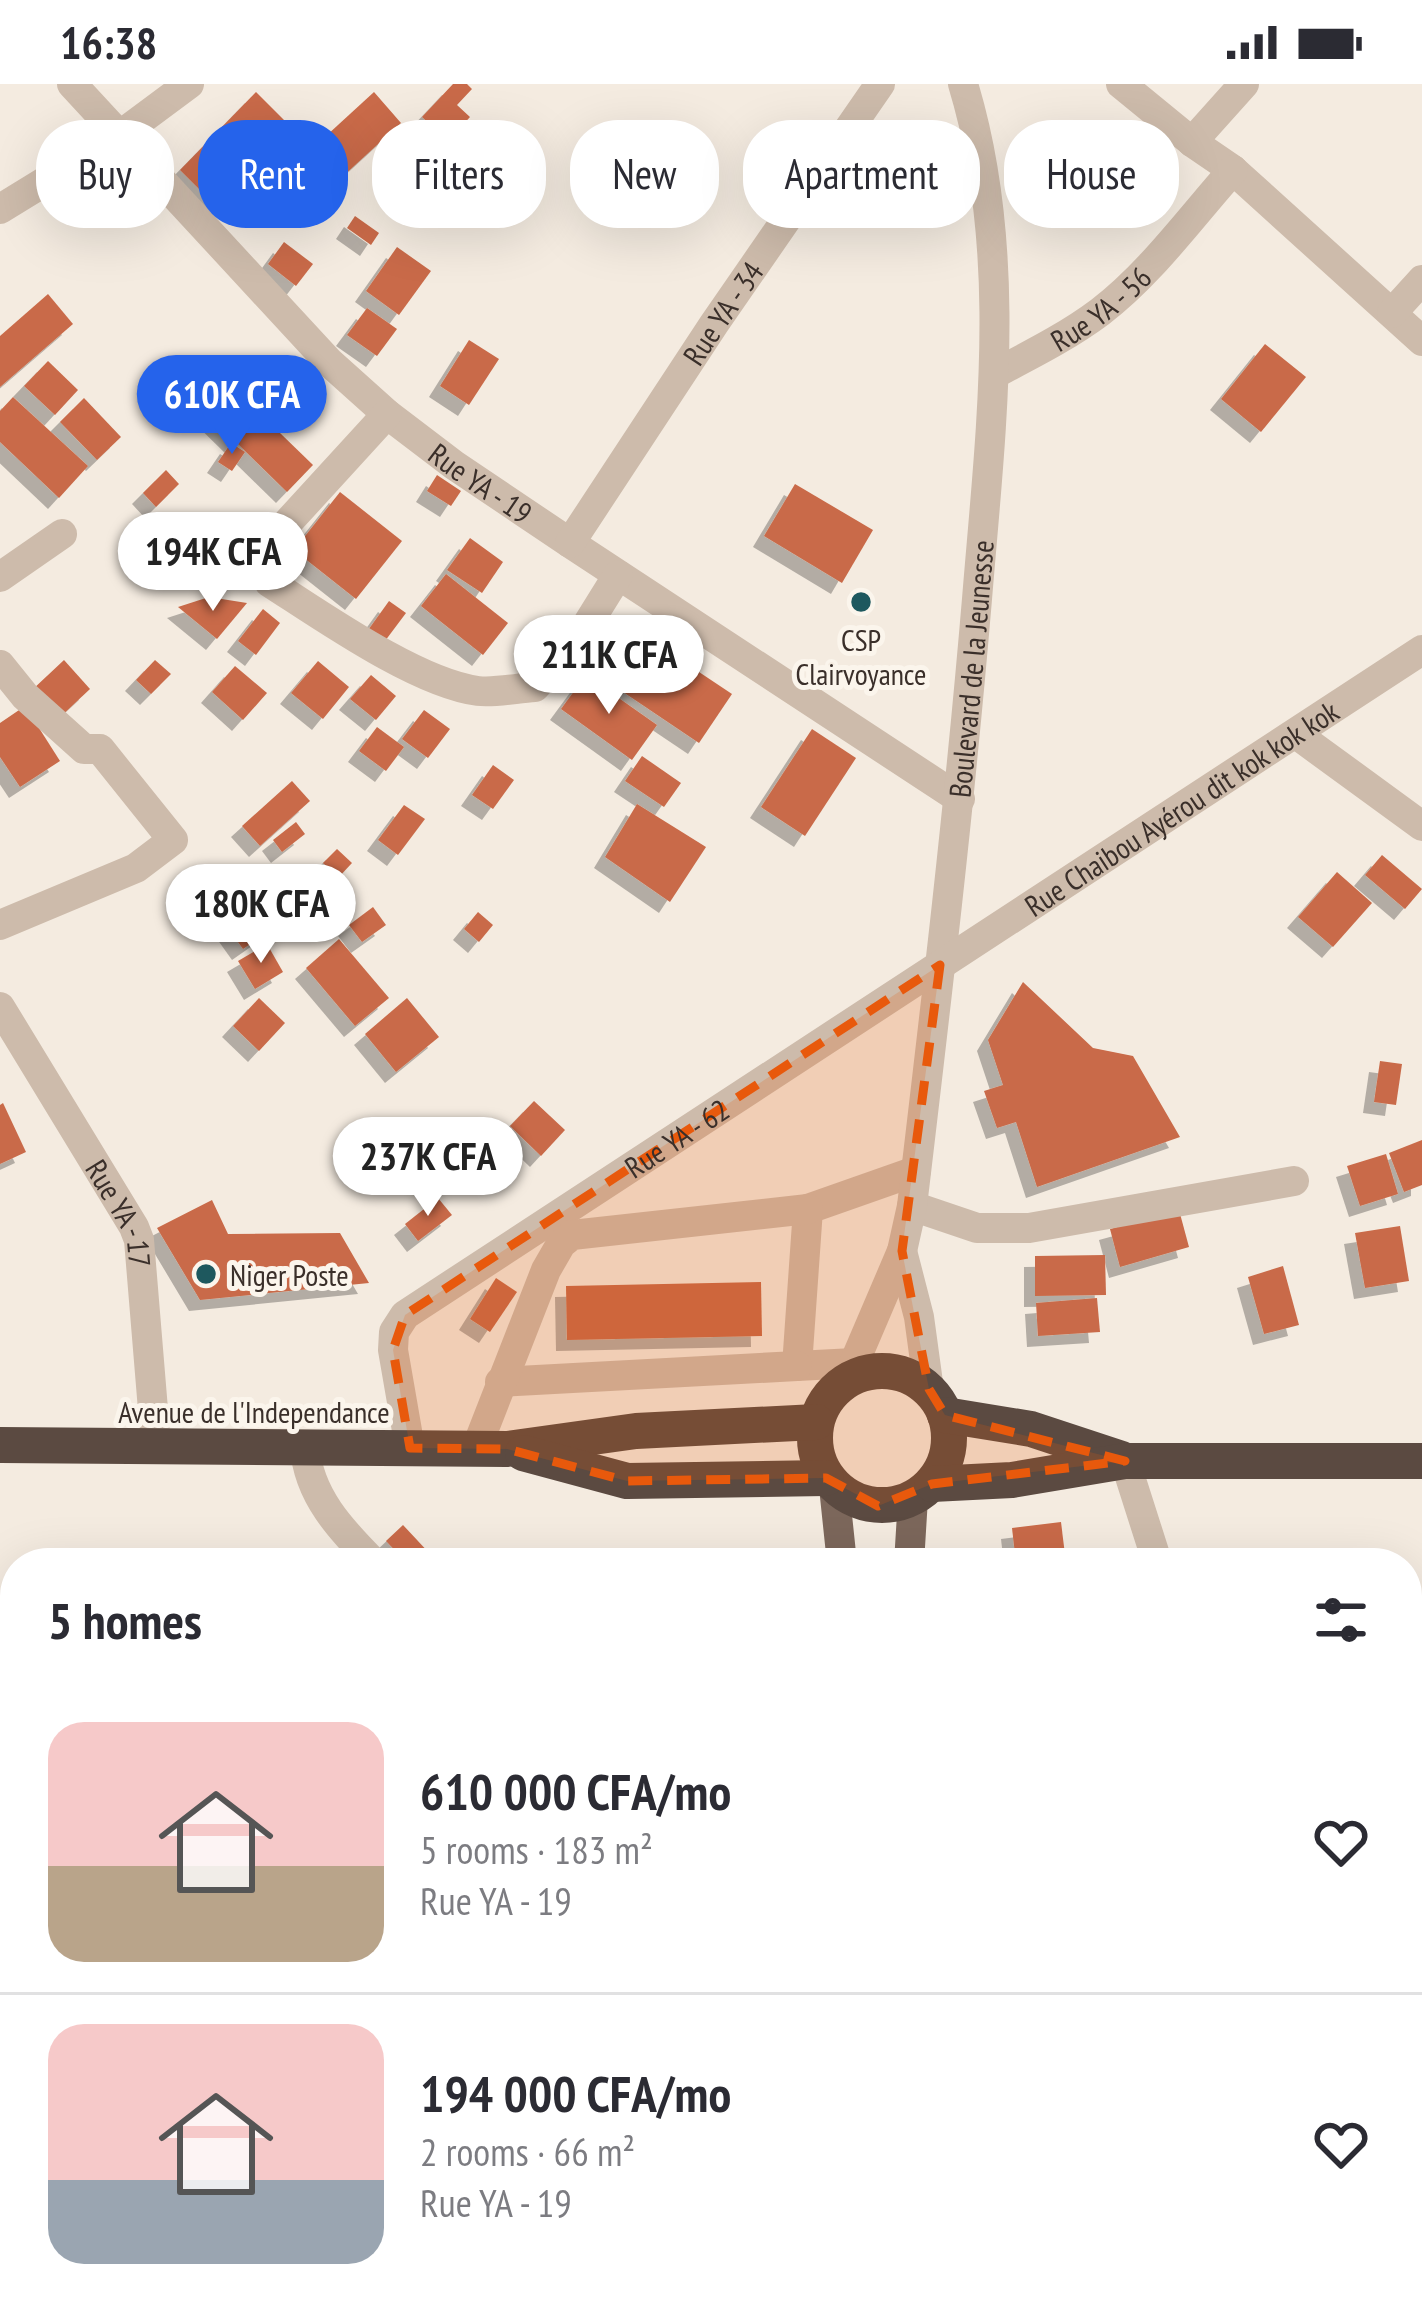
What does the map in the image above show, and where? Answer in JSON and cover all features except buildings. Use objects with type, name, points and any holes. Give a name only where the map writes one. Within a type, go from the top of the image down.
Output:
[{"type":"highway","points":[[1125,1460],[937,1403],[910,1377],[888,1371],[850,1372],[816,1422],[815,1451],[830,1483],[854,1501],[878,1506],[922,1491],[1125,1460],[1422,1461]]},
{"type":"highway","points":[[922,1491],[948,1452],[937,1403]]},
{"type":"highway","name":"Avenue de l'Independance","points":[[0,1445],[491,1449],[636,1431],[816,1422]]},
{"type":"highway","name":"Avenue de l'Independance","points":[[491,1449],[627,1481],[830,1483]]},
{"type":"main road","points":[[830,1483],[840,1548]]},
{"type":"main road","points":[[912,1548],[922,1491]]},
{"type":"street","name":"Rue YA - 19","points":[[71,84],[104,120]]},
{"type":"street","points":[[141,120],[189,84]]},
{"type":"street","name":"Rue YA - 34","points":[[570,543],[880,84]]},
{"type":"street","name":"Boulevard de la Jeunesse","points":[[850,1372],[902,1251],[912,1206],[960,799],[996,373],[987,201],[976,127],[963,84]]},
{"type":"street","points":[[1120,84],[1233,170],[1422,341]]},
{"type":"street","points":[[1192,142],[1244,84]]},
{"type":"street","name":"Rue YA - 56","points":[[996,373],[1060,339],[1103,309],[1233,170]]},
{"type":"street","points":[[0,209],[36,187]]},
{"type":"street","name":"Rue YA - 19","points":[[174,195],[329,362],[387,414],[570,543],[960,799]]},
{"type":"street","points":[[1392,313],[1422,280]]},
{"type":"street","points":[[387,414],[280,531],[269,582],[370,645],[424,673],[478,691],[535,687],[577,641],[618,575]]},
{"type":"street","points":[[0,577],[62,534]]},
{"type":"street","name":"Rue Chaibou Ayérou dit kok kok kok","points":[[940,965],[1422,650]]},
{"type":"street","points":[[0,665],[25,696],[84,749],[100,749],[173,840],[136,868],[0,925]]},
{"type":"street","points":[[1296,734],[1422,826]]},
{"type":"street","name":"Rue YA - 62","points":[[410,1448],[393,1350],[394,1333],[405,1315],[940,965]]},
{"type":"street","name":"Rue YA - 17","points":[[0,1007],[139,1240],[156,1446]]},
{"type":"street","points":[[491,1449],[500,1382],[546,1270],[572,1235],[808,1209],[916,1172]]},
{"type":"street","points":[[912,1206],[977,1228],[1029,1228],[1294,1181]]},
{"type":"street","points":[[797,1366],[808,1209]]},
{"type":"street","points":[[902,1251],[937,1403]]},
{"type":"street","points":[[500,1382],[797,1366],[850,1372]]},
{"type":"street","points":[[304,1447],[306,1473],[327,1510],[361,1548]]},
{"type":"street","points":[[1125,1460],[1153,1548]]},
{"type":"highlighted area","points":[[940,965],[902,1251],[929,1389],[945,1415],[1125,1461],[932,1484],[878,1506],[826,1478],[627,1481],[507,1449],[410,1448],[393,1350],[405,1315]]},
{"type":"place","name":"CSP Clairvoyance","points":[[861,602]]},
{"type":"place","name":"Niger Poste","points":[[206,1274]]}]
